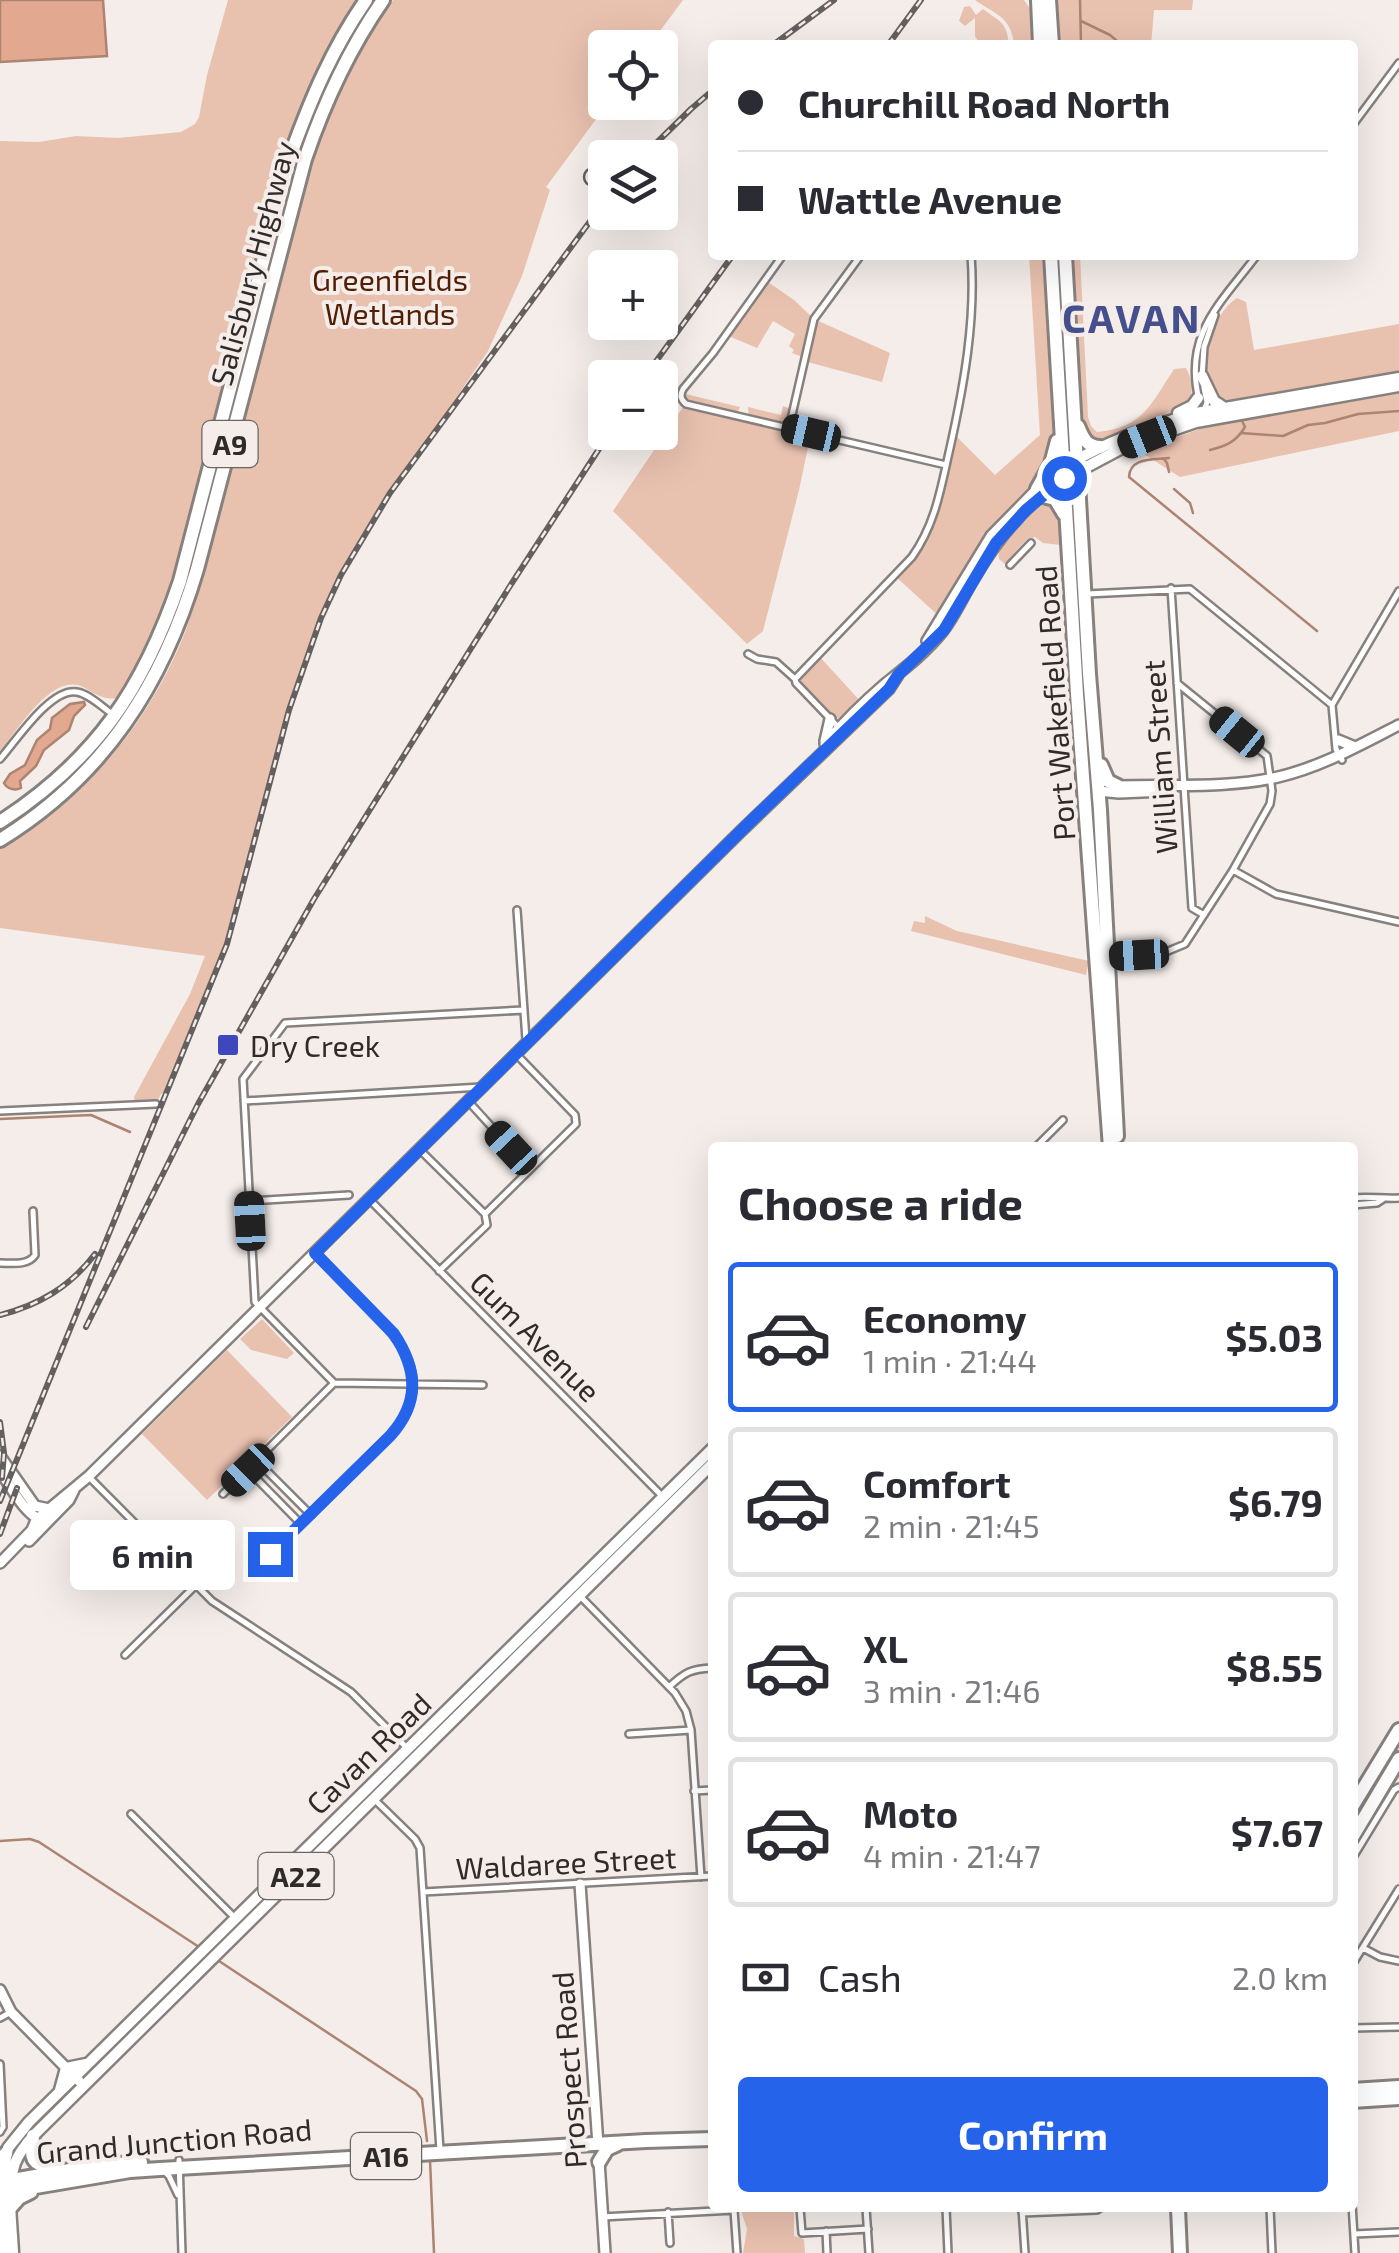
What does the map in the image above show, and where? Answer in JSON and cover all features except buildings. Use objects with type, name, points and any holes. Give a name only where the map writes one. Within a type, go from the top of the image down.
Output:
[{"type":"highway","name":"Salisbury Highway","points":[[0,840],[34,817],[103,752],[156,644],[180,581],[291,154],[314,92],[366,0]]},
{"type":"highway","name":"Salisbury Highway","points":[[0,822],[42,793],[121,720],[161,666],[188,598],[294,195],[317,124],[352,50],[384,0]]},
{"type":"highway","points":[[1038,0],[1040,40]]},
{"type":"highway","points":[[1050,0],[1052,40]]},
{"type":"highway","name":"Port Wakefield Road","points":[[1051,260],[1059,397],[1084,594],[1100,810],[1112,1036],[1111,1142]]},
{"type":"highway","name":"Port Wakefield Road","points":[[1064,260],[1074,414],[1067,521],[1111,1142]]},
{"type":"highway","points":[[1059,397],[1056,450],[1040,492],[1055,499],[1067,521]]},
{"type":"highway","points":[[1074,414],[1086,442],[1100,447]]},
{"type":"highway","points":[[1072,611],[1078,596],[1084,594]]},
{"type":"highway","points":[[1075,669],[1084,668],[1088,652]]},
{"type":"highway","points":[[1093,729],[1104,773],[1118,790],[1107,797],[1100,810]]},
{"type":"highway","points":[[1082,752],[1092,786],[1098,791],[1092,802],[1091,874]]},
{"type":"highway","points":[[1103,1061],[1108,1038],[1112,1036]]},
{"type":"highway","points":[[1358,1797],[1399,1730]]},
{"type":"highway","points":[[1358,1828],[1399,1760]]},
{"type":"highway","points":[[1358,2090],[1399,2087]]},
{"type":"highway","points":[[1358,2101],[1399,2098]]},
{"type":"highway","name":"Grand Junction Road","points":[[4,2187],[87,2167],[708,2131]]},
{"type":"highway","points":[[33,2136],[31,2155],[42,2166],[87,2167]]},
{"type":"highway","name":"Grand Junction Road","points":[[598,2140],[708,2140]]},
{"type":"highway","points":[[599,2162],[607,2149],[620,2143]]},
{"type":"highway","name":"Grand Junction Road","points":[[4,2187],[180,2164]]},
{"type":"highway","points":[[5,2214],[24,2195],[67,2181]]},
{"type":"highway","points":[[1178,2212],[1180,2253]]},
{"type":"highway","points":[[1186,2212],[1188,2253]]},
{"type":"main road","points":[[1202,376],[1214,402],[1223,408]]},
{"type":"main road","points":[[1070,470],[1100,447],[1169,420],[1399,378]]},
{"type":"main road","points":[[1070,470],[1179,426],[1399,386]]},
{"type":"main road","points":[[1137,433],[1186,410],[1198,398]]},
{"type":"main road","points":[[1204,411],[1257,411]]},
{"type":"main road","points":[[1179,426],[1204,411]]},
{"type":"main road","name":"Cavan Road","points":[[4,2187],[33,2136],[85,2087],[209,1954],[667,1501],[708,1453]]},
{"type":"main road","name":"Cavan Road","points":[[667,1501],[708,1467]]},
{"type":"main road","name":"Cavan Road","points":[[71,2073],[90,2062],[209,1954],[236,1919],[370,1795]]},
{"type":"main road","name":"A22","points":[[5,2253],[3,2158],[21,2130],[57,2095],[71,2073]]},
{"type":"main road","name":"A22","points":[[4,2187],[13,2253]]},
{"type":"street","points":[[1358,118],[1398,63]]},
{"type":"street","points":[[780,260],[680,394],[682,400],[947,465]]},
{"type":"street","points":[[789,428],[814,319],[856,260]]},
{"type":"street","points":[[795,678],[912,557],[926,536],[963,391],[974,290],[971,260]]},
{"type":"street","points":[[1204,411],[1194,373],[1196,351],[1206,324],[1254,260]]},
{"type":"street","points":[[1204,411],[1204,347],[1218,308]]},
{"type":"street","points":[[811,762],[819,758],[886,683],[918,656],[985,552],[1040,492],[1070,470]]},
{"type":"street","points":[[1010,564],[1031,542]]},
{"type":"street","name":"William Street","points":[[1171,588],[1192,908],[1204,915]]},
{"type":"street","points":[[1084,594],[1190,589],[1332,704]]},
{"type":"street","points":[[1343,757],[1332,704],[1399,591]]},
{"type":"street","points":[[748,654],[771,660],[795,678],[841,731]]},
{"type":"street","points":[[777,677],[785,670]]},
{"type":"street","points":[[1106,957],[1161,954],[1185,944],[1270,804],[1266,756],[1177,683]]},
{"type":"street","points":[[0,759],[61,693],[82,693],[121,720]]},
{"type":"street","points":[[825,743],[830,719]]},
{"type":"street","points":[[1343,757],[1399,728]]},
{"type":"street","points":[[1098,791],[1303,776],[1399,728]]},
{"type":"street","points":[[0,1572],[49,1514],[69,1500],[88,1476],[841,731]]},
{"type":"street","points":[[1337,737],[1355,748]]},
{"type":"street","points":[[1233,870],[1276,894],[1399,922]]},
{"type":"street","points":[[517,910],[526,1043]]},
{"type":"street","points":[[334,1384],[255,1302],[244,1077],[285,1022],[524,1010]]},
{"type":"street","points":[[484,1214],[576,1124],[574,1115],[516,1054]]},
{"type":"street","points":[[244,1100],[482,1087]]},
{"type":"street","points":[[468,1101],[531,1169]]},
{"type":"street","points":[[0,1112],[156,1104]]},
{"type":"street","points":[[1041,1142],[1063,1120]]},
{"type":"street","points":[[420,1149],[484,1214],[487,1225],[439,1270]]},
{"type":"street","points":[[248,1201],[349,1195]]},
{"type":"street","points":[[1358,1201],[1377,1203],[1399,1198]]},
{"type":"street","name":"Gum Avenue","points":[[369,1200],[667,1501]]},
{"type":"street","points":[[0,1263],[27,1262],[35,1256],[32,1211]]},
{"type":"street","points":[[270,1554],[400,1426],[412,1396],[407,1356],[394,1334],[315,1253]]},
{"type":"street","points":[[223,1494],[334,1384],[483,1385]]},
{"type":"street","points":[[0,1456],[35,1506],[49,1514]]},
{"type":"street","points":[[257,1461],[311,1515]]},
{"type":"street","points":[[248,1470],[301,1524]]},
{"type":"street","points":[[0,1471],[32,1516]]},
{"type":"street","points":[[88,1476],[215,1604],[351,1692],[412,1753]]},
{"type":"street","points":[[32,1516],[49,1514]]},
{"type":"street","points":[[0,1563],[27,1535],[32,1516]]},
{"type":"street","points":[[125,1654],[196,1585]]},
{"type":"street","points":[[576,1591],[682,1702],[692,1730],[701,1877]]},
{"type":"street","points":[[670,1687],[685,1672],[708,1668]]},
{"type":"street","points":[[629,1734],[692,1730]]},
{"type":"street","points":[[1358,1849],[1399,1787]]},
{"type":"street","points":[[694,1791],[708,1790]]},
{"type":"street","points":[[370,1795],[418,1844],[440,2149]]},
{"type":"street","points":[[131,1814],[236,1919]]},
{"type":"street","name":"Waldaree Street","points":[[422,1892],[708,1876]]},
{"type":"street","name":"Prospect Road","points":[[580,1884],[604,2253]]},
{"type":"street","points":[[1358,1956],[1399,1889]]},
{"type":"street","points":[[1363,1948],[1399,1961]]},
{"type":"street","points":[[0,1990],[11,2012],[85,2087]]},
{"type":"street","points":[[0,2018],[11,2012]]},
{"type":"street","points":[[1358,2028],[1399,2027]]},
{"type":"street","points":[[0,2064],[0,2132]]},
{"type":"street","points":[[180,2164],[182,2253]]},
{"type":"street","points":[[160,2169],[169,2176],[179,2198]]},
{"type":"street","points":[[602,2217],[708,2210]]},
{"type":"street","points":[[668,2212],[670,2243]]},
{"type":"street","points":[[734,2212],[737,2253]]},
{"type":"street","points":[[800,2212],[802,2232],[868,2229]]},
{"type":"street","points":[[866,2212],[869,2253]]},
{"type":"street","points":[[946,2212],[948,2253]]},
{"type":"street","points":[[1022,2212],[1025,2253]]},
{"type":"street","points":[[1270,2212],[1272,2253]]},
{"type":"street","points":[[1353,2212],[1355,2253]]},
{"type":"street","points":[[826,2231],[827,2253]]},
{"type":"street","points":[[1354,2234],[1399,2232]]},
{"type":"green space","name":"Greenfields Wetlands","points":[[228,0],[359,0],[316,76],[283,156],[174,582],[150,641],[120,697],[105,698],[71,685],[59,688],[37,706],[0,751],[0,141],[39,142],[76,136],[118,138],[181,132],[195,124]]},
{"type":"green space","name":"Greenfields Wetlands","points":[[393,0],[683,0],[661,30],[588,30],[588,120],[595,120],[546,187],[550,190],[522,276],[488,351],[364,534],[344,571],[303,666],[238,908],[207,998],[169,1090],[161,1094],[156,1104],[135,1105],[134,1097],[190,994],[205,956],[0,928],[0,847],[63,801],[111,756],[137,723],[171,665],[194,605],[312,153],[365,41]]},
{"type":"green space","points":[[975,0],[1024,0],[1033,13],[1035,40],[1013,40],[1010,28]]},
{"type":"green space","points":[[1056,0],[1193,0],[1192,10],[1154,10],[1151,40],[1058,40]]},
{"type":"green space","points":[[970,6],[976,15],[983,9],[1002,23],[1008,40],[977,40],[975,18],[965,26],[959,21],[964,7]]},
{"type":"green space","points":[[1029,260],[1045,260],[1057,439],[1037,489],[1000,524],[942,619],[894,575],[926,536],[954,434],[995,475],[1040,435]]},
{"type":"green space","points":[[1070,260],[1080,260],[1091,426],[1097,432],[1113,430],[1136,420],[1174,369],[1186,368],[1192,388],[1190,401],[1184,406],[1108,439],[1092,438],[1080,415]]},
{"type":"green space","points":[[765,280],[814,319],[890,353],[882,382],[804,361],[789,346],[795,334],[773,321],[757,348],[726,335]]},
{"type":"green space","points":[[1237,298],[1246,302],[1254,350],[1399,324],[1399,371],[1234,401],[1219,400],[1208,379],[1208,345],[1222,313]]},
{"type":"green space","points":[[681,393],[740,407],[737,415],[749,418],[748,407],[781,415],[783,406],[793,410],[789,428],[811,433],[763,631],[747,644],[613,511],[654,450],[678,450],[678,414],[685,404]]},
{"type":"green space","points":[[1399,393],[1399,431],[1180,477],[1139,451],[1208,426]]},
{"type":"green space","points":[[1042,502],[1050,502],[1059,515],[1061,545],[1043,543],[1035,537],[1027,539],[1005,564],[999,559],[998,547]]},
{"type":"green space","points":[[819,656],[862,703],[843,719],[836,718],[801,684],[801,676]]},
{"type":"green space","points":[[925,916],[957,931],[1089,961],[1086,975],[911,931],[914,921],[925,923]]},
{"type":"green space","points":[[262,1319],[294,1353],[287,1359],[251,1350],[240,1339]]},
{"type":"green space","points":[[227,1350],[292,1417],[207,1500],[142,1434]]},
{"type":"green space","points":[[741,2212],[794,2212],[794,2236],[804,2239],[805,2253],[743,2253],[747,2229]]},
{"type":"shaded area","points":[[0,0],[103,0],[107,56],[0,62]]},
{"type":"shaded area","points":[[84,702],[69,730],[44,750],[36,766],[20,781],[21,788],[7,787],[4,783],[25,765],[37,740],[50,729],[52,718],[70,704]]},
{"type":"waterway","points":[[1080,0],[1081,40]]},
{"type":"waterway","points":[[1081,21],[1116,40]]},
{"type":"waterway","points":[[1241,433],[1283,436],[1308,425],[1358,414],[1399,411]]},
{"type":"waterway","points":[[1210,450],[1234,440],[1245,427],[1242,421]]},
{"type":"waterway","points":[[1169,458],[1138,463],[1129,477],[1317,631]]},
{"type":"waterway","points":[[1164,459],[1169,472]]},
{"type":"waterway","points":[[1174,489],[1190,503],[1193,513]]},
{"type":"waterway","points":[[0,1119],[91,1115],[130,1132]]},
{"type":"waterway","points":[[0,1841],[39,1842],[199,1947]]},
{"type":"waterway","points":[[219,1961],[416,2091],[422,2099],[427,2141]]},
{"type":"waterway","points":[[430,2160],[434,2253]]},
{"type":"tram line","points":[[593,168],[600,170],[602,177],[600,184],[593,186],[586,184],[584,177],[586,170],[593,168]]},
{"type":"railway","points":[[780,40],[834,0]]},
{"type":"railway","points":[[892,40],[921,0]]},
{"type":"railway","points":[[659,140],[708,94]]},
{"type":"railway","points":[[0,1501],[227,944],[289,710],[321,618],[341,575],[390,493],[588,224]]},
{"type":"railway","points":[[657,360],[729,260]]},
{"type":"railway","points":[[86,1327],[198,1104],[314,899],[598,450]]},
{"type":"railway","points":[[0,1315],[53,1293],[95,1254]]},
{"type":"railway","points":[[0,1422],[2,1478]]},
{"type":"railway","points":[[0,1534],[17,1488]]},
{"type":"place","name":"Dry Creek","points":[[228,1045]]},
{"type":"district","name":"CAVAN","points":[[1132,317]]},
{"type":"route","points":[[270,1554],[400,1426],[412,1396],[413,1378],[401,1344],[315,1253],[889,689],[944,630],[996,543],[1026,510],[1064,478]]}]
